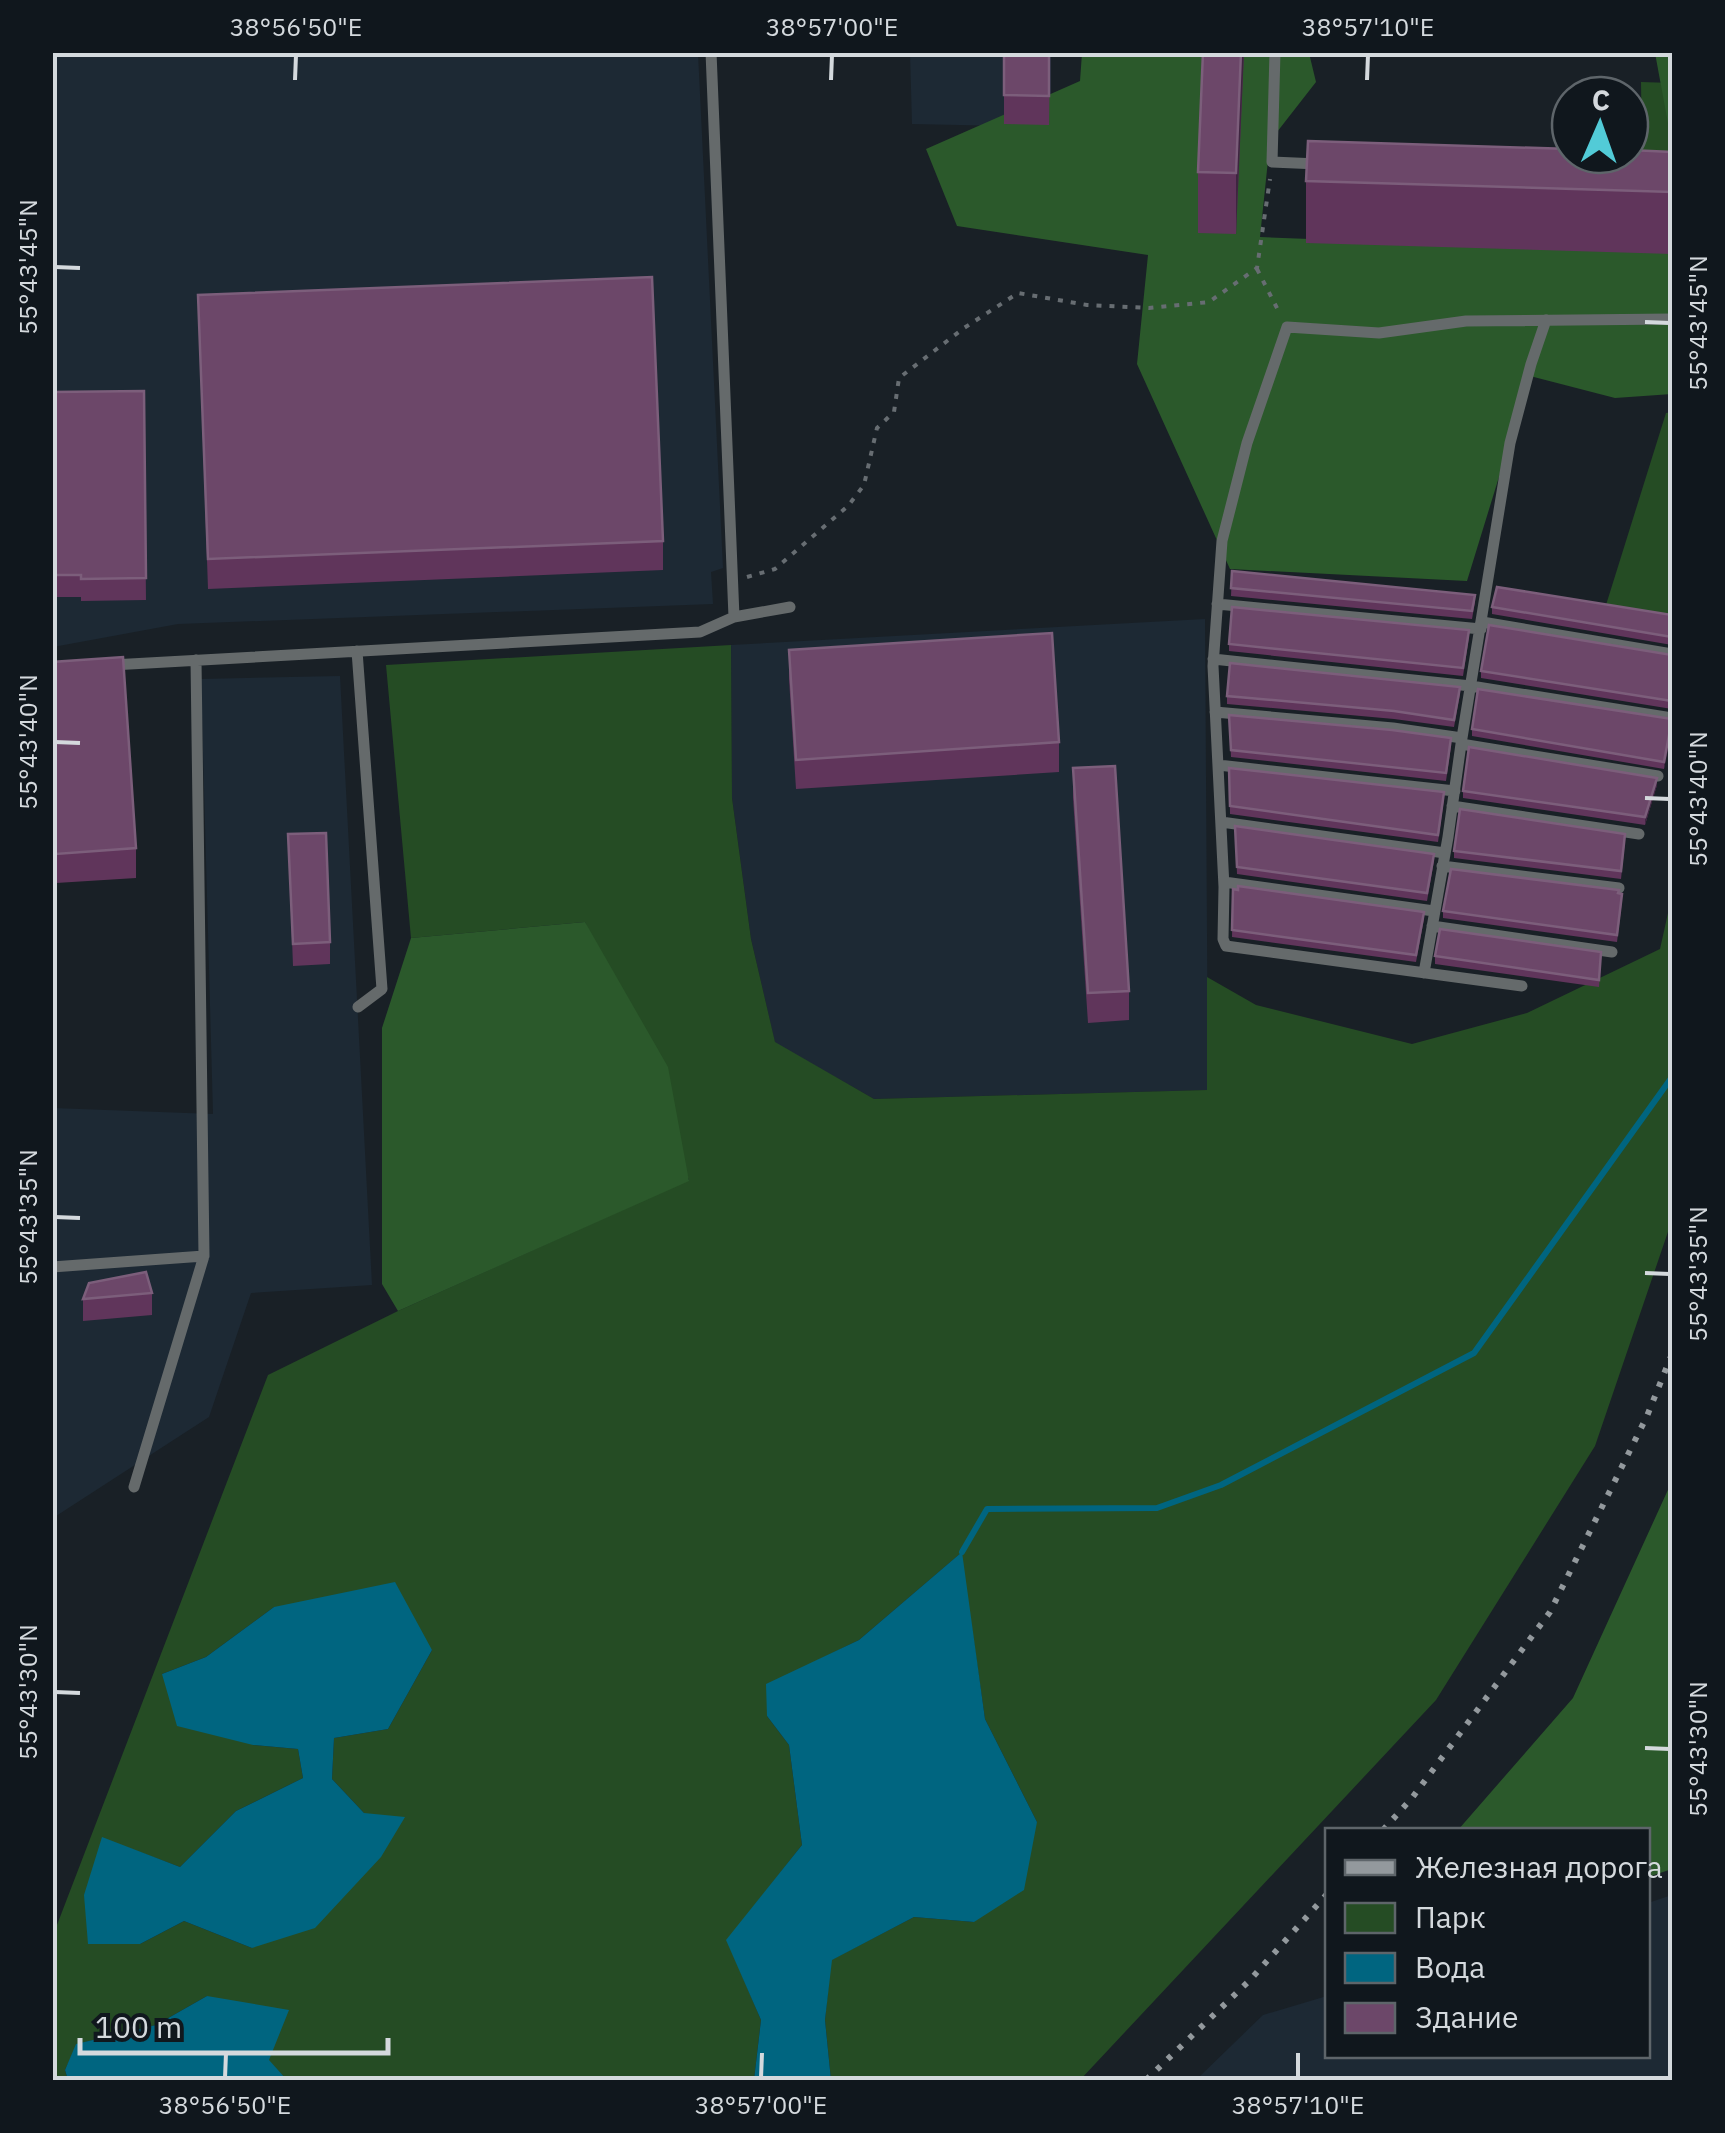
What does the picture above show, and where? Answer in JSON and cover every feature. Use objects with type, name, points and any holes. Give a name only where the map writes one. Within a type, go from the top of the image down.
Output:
[{"type":"lane","points":[[711,52],[734,616]]},
{"type":"lane","points":[[1275,52],[1272,162],[1329,164]]},
{"type":"lane","points":[[1522,986],[1230,949],[1223,939],[1224,882],[1213,659],[1228,510],[1287,327],[1378,333],[1466,320],[1672,319]]},
{"type":"lane","points":[[1424,973],[1510,443],[1546,320]]},
{"type":"lane","points":[[1216,604],[1481,626],[1672,654]]},
{"type":"lane","points":[[106,666],[700,632],[734,616],[790,607]]},
{"type":"lane","points":[[357,651],[382,989],[358,1008]]},
{"type":"lane","points":[[1213,659],[1471,686],[1672,718]]},
{"type":"lane","points":[[134,1487],[204,1256],[196,660]]},
{"type":"lane","points":[[1214,712],[1354,724],[1658,776]]},
{"type":"lane","points":[[1218,765],[1454,791]]},
{"type":"lane","points":[[1452,806],[1639,834]]},
{"type":"lane","points":[[1221,822],[1619,888]]},
{"type":"lane","points":[[1224,882],[1434,911]]},
{"type":"lane","points":[[1432,926],[1612,952]]},
{"type":"lane","points":[[52,1267],[204,1256]]},
{"type":"path","points":[[1272,162],[1257,268],[1287,327]]},
{"type":"path","points":[[733,581],[775,569],[848,506],[864,485],[876,428],[894,412],[899,378],[1018,293],[1087,304],[1149,308],[1209,302],[1257,268]]},
{"type":"shaded area","points":[[53,53],[698,53],[723,568],[711,572],[713,604],[178,624],[53,647]]},
{"type":"shaded area","points":[[910,53],[1051,53],[1051,127],[912,124]]},
{"type":"shaded area","points":[[1205,619],[1208,1090],[874,1099],[775,1043],[751,939],[732,798],[731,645]]},
{"type":"shaded area","points":[[340,676],[372,1285],[251,1293],[209,1417],[53,1518],[53,1108],[213,1114],[201,679]]},
{"type":"shaded area","points":[[1672,1895],[1672,2080],[1196,2080],[1263,2015],[1325,1997],[1325,2058],[1650,2058],[1650,1902]]},
{"type":"green space","points":[[1082,53],[1309,53],[1316,82],[1270,141],[1260,237],[1672,253],[1672,394],[1615,398],[1530,376],[1467,581],[1230,569],[1137,364],[1148,255],[957,226],[926,149],[1080,81]]},
{"type":"green space","points":[[1655,53],[1672,53],[1672,145]]},
{"type":"green space","points":[[1650,82],[1672,83],[1672,155],[1650,154]]},
{"type":"green space","points":[[1672,412],[1672,639],[1606,605],[1666,413]]},
{"type":"green space","points":[[731,645],[732,798],[751,939],[775,1042],[874,1099],[1207,1090],[1207,977],[1256,1005],[1412,1044],[1527,1013],[1660,949],[1672,895],[1672,1220],[1595,1446],[1436,1700],[1080,2080],[831,2080],[825,2020],[831,1960],[914,1917],[974,1922],[1037,1822],[985,1719],[961,1553],[859,1640],[767,1685],[767,1716],[789,1745],[802,1845],[727,1940],[761,2020],[754,2080],[287,2080],[207,1996],[156,2025],[77,2044],[65,2070],[68,2080],[53,2080],[52,1938],[268,1375],[398,1311],[689,1180],[585,922],[411,938],[386,665]],"holes":[[[274,1607],[432,1650],[388,1729],[334,1738],[332,1779],[364,1813],[252,1948],[184,1921],[140,1944],[102,1838],[180,1867],[236,1811],[303,1778],[298,1749],[253,1745],[162,1674],[206,1657]]]},
{"type":"green space","points":[[585,922],[668,1067],[689,1181],[398,1311],[382,1284],[382,1028],[411,938]]},
{"type":"green space","points":[[1672,1481],[1672,1869],[1650,1876],[1650,1828],[1460,1828],[1573,1698]]},
{"type":"water","points":[[962,1552],[985,1719],[1037,1822],[1024,1890],[974,1922],[914,1917],[832,1960],[825,2020],[831,2080],[754,2080],[761,2020],[726,1940],[802,1845],[789,1745],[767,1716],[766,1684],[859,1640]]},
{"type":"water","points":[[395,1582],[432,1650],[388,1729],[334,1738],[332,1779],[364,1813],[405,1817],[381,1857],[315,1928],[252,1948],[184,1921],[140,1944],[88,1944],[84,1895],[102,1837],[180,1867],[236,1811],[303,1778],[298,1749],[253,1745],[177,1726],[162,1674],[206,1657],[274,1607]]},
{"type":"water","points":[[207,1996],[289,2010],[269,2060],[287,2080],[68,2080],[65,2070],[76,2044],[156,2025]]},
{"type":"building","points":[[1004,52],[1049,52],[1049,96],[1004,95]]},
{"type":"building","points":[[1203,52],[1241,52],[1236,173],[1198,172]]},
{"type":"building","points":[[1308,141],[1550,148],[1550,175],[1650,175],[1650,151],[1672,152],[1672,192],[1306,181]]},
{"type":"building","points":[[652,277],[663,541],[208,559],[198,295]]},
{"type":"building","points":[[144,391],[146,578],[81,579],[81,575],[52,575],[52,392]]},
{"type":"building","points":[[1232,571],[1475,595],[1472,611],[1231,588]]},
{"type":"building","points":[[1497,587],[1672,615],[1672,637],[1492,607]]},
{"type":"building","points":[[1232,607],[1469,630],[1463,668],[1229,644]]},
{"type":"building","points":[[1489,625],[1672,655],[1672,701],[1481,671]]},
{"type":"building","points":[[1052,633],[1059,742],[796,760],[789,650]]},
{"type":"building","points":[[123,657],[136,848],[56,854],[52,662]]},
{"type":"building","points":[[1230,663],[1460,687],[1454,720],[1227,696]]},
{"type":"building","points":[[1478,689],[1672,719],[1664,762],[1472,729]]},
{"type":"building","points":[[1229,715],[1451,738],[1446,773],[1231,750]]},
{"type":"building","points":[[1469,747],[1657,778],[1645,817],[1463,791]]},
{"type":"building","points":[[1115,766],[1129,991],[1088,993],[1073,768]]},
{"type":"building","points":[[1229,768],[1444,792],[1438,835],[1230,806]]},
{"type":"building","points":[[1460,809],[1625,834],[1621,871],[1454,851]]},
{"type":"building","points":[[1235,826],[1434,854],[1427,893],[1237,867]]},
{"type":"building","points":[[326,833],[330,942],[293,944],[288,834]]},
{"type":"building","points":[[1451,869],[1619,890],[1622,894],[1617,935],[1443,911]]},
{"type":"building","points":[[1238,886],[1424,912],[1416,955],[1232,930],[1233,889],[1238,890]]},
{"type":"building","points":[[1440,929],[1601,952],[1599,980],[1435,956]]},
{"type":"building","points":[[146,1272],[152,1293],[83,1299],[89,1283]]},
{"type":"waterway","points":[[962,1552],[987,1509],[1157,1508],[1221,1485],[1474,1353],[1672,1077]]},
{"type":"railway","points":[[1385,1828],[1412,1798],[1550,1612],[1647,1416],[1672,1354]]},
{"type":"railway","points":[[1146,2080],[1250,1980],[1325,1896]]}]
